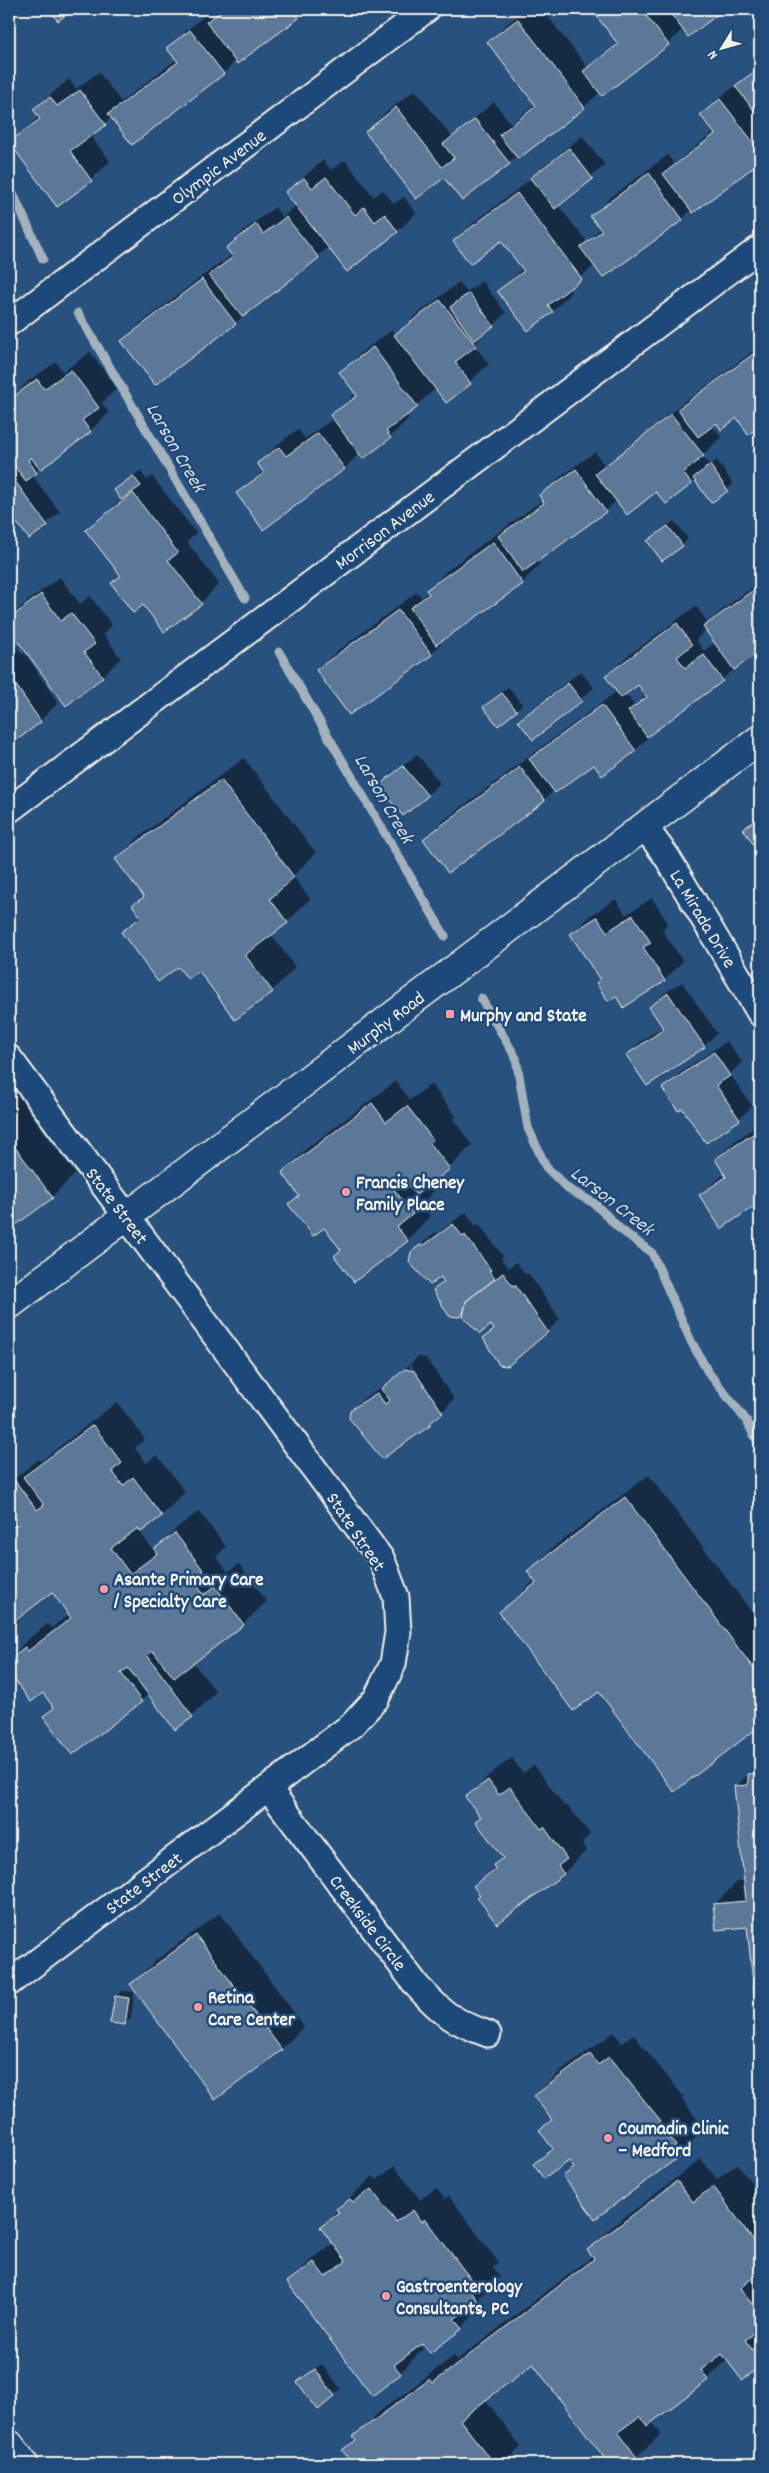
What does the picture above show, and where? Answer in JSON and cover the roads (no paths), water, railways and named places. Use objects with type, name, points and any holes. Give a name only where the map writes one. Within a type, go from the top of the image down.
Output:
[{"type":"street","name":"Olympic Avenue","points":[[9,323],[427,9]]},
{"type":"street","name":"Morrison Avenue","points":[[9,810],[760,248]]},
{"type":"street","name":"Murphy Road","points":[[9,1305],[760,739]]},
{"type":"street","name":"La Mirada Drive","points":[[644,826],[667,856],[760,1013]]},
{"type":"street","name":"State Street","points":[[9,1058],[382,1560],[396,1597],[398,1632],[393,1664],[376,1699],[352,1725],[9,1983]]},
{"type":"street","name":"Creekside Circle","points":[[268,1788],[417,1986],[436,2007],[456,2022],[488,2034]]},
{"type":"street","points":[[9,2444],[24,2464]]},
{"type":"waterway","name":"Larson Creek","points":[[9,185],[43,259]]},
{"type":"waterway","name":"Larson Creek","points":[[78,313],[245,598]]},
{"type":"waterway","name":"Larson Creek","points":[[279,652],[445,936]]},
{"type":"waterway","name":"Larson Creek","points":[[481,998],[516,1058],[528,1128],[546,1167],[568,1189],[594,1203],[620,1229],[652,1253],[691,1341],[708,1372],[746,1420],[760,1446]]},
{"type":"place","name":"Murphy and State","points":[[450,1014]]},
{"type":"place","name":"Francis Cheney Family Place","points":[[346,1192]]},
{"type":"place","name":"Asante Primary Care / Specialty Care","points":[[104,1589]]},
{"type":"place","name":"Retina Care Center","points":[[198,2007]]},
{"type":"place","name":"Coumadin Clinic – Medford","points":[[608,2138]]},
{"type":"place","name":"Gastroenterology Consultants, PC","points":[[386,2296]]}]
